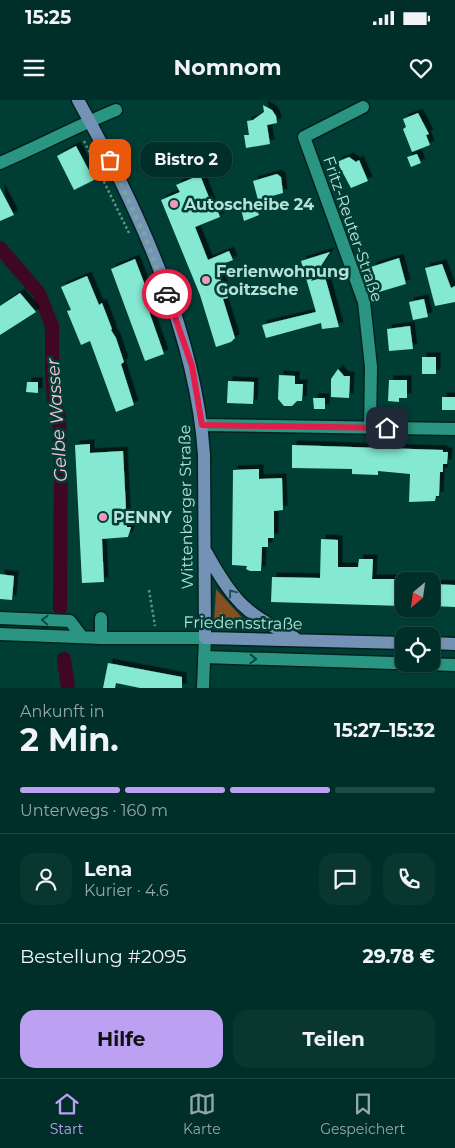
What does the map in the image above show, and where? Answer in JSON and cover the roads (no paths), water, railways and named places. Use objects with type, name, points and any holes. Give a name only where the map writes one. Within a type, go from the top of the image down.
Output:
[{"type":"main road","name":"Wittenberger Straße","points":[[78,100],[131,204],[155,260],[192,366],[202,425],[205,638]]},
{"type":"main road","points":[[205,550],[220,577],[241,605],[261,621],[300,640]]},
{"type":"main road","name":"Friedensstraße","points":[[205,638],[395,643]]},
{"type":"main road","points":[[440,644],[455,644]]},
{"type":"street","name":"Fritz-Reuter-Straße","points":[[363,107],[304,137],[364,302],[371,367],[370,427]]},
{"type":"street","points":[[0,162],[46,143],[89,120],[116,110]]},
{"type":"street","points":[[202,425],[455,429]]},
{"type":"street","points":[[0,618],[70,621],[82,637]]},
{"type":"street","points":[[101,618],[101,638]]},
{"type":"street","name":"Friedensstraße","points":[[0,634],[101,638],[205,638]]},
{"type":"street","points":[[203,688],[205,638]]},
{"type":"street","points":[[204,657],[455,665]]},
{"type":"waterway","name":"Gelbe Wasser","points":[[0,248],[39,293],[52,326],[52,372],[54,400],[59,417],[61,473],[60,608]]},
{"type":"waterway","points":[[64,659],[68,688]]},
{"type":"place","name":"Bistro 2","points":[[110,160]]},
{"type":"place","name":"Autoscheibe 24","points":[[174,204]]},
{"type":"place","name":"Ferienwohnung Goitzsche","points":[[206,280]]},
{"type":"place","name":"PENNY","points":[[103,517]]}]
